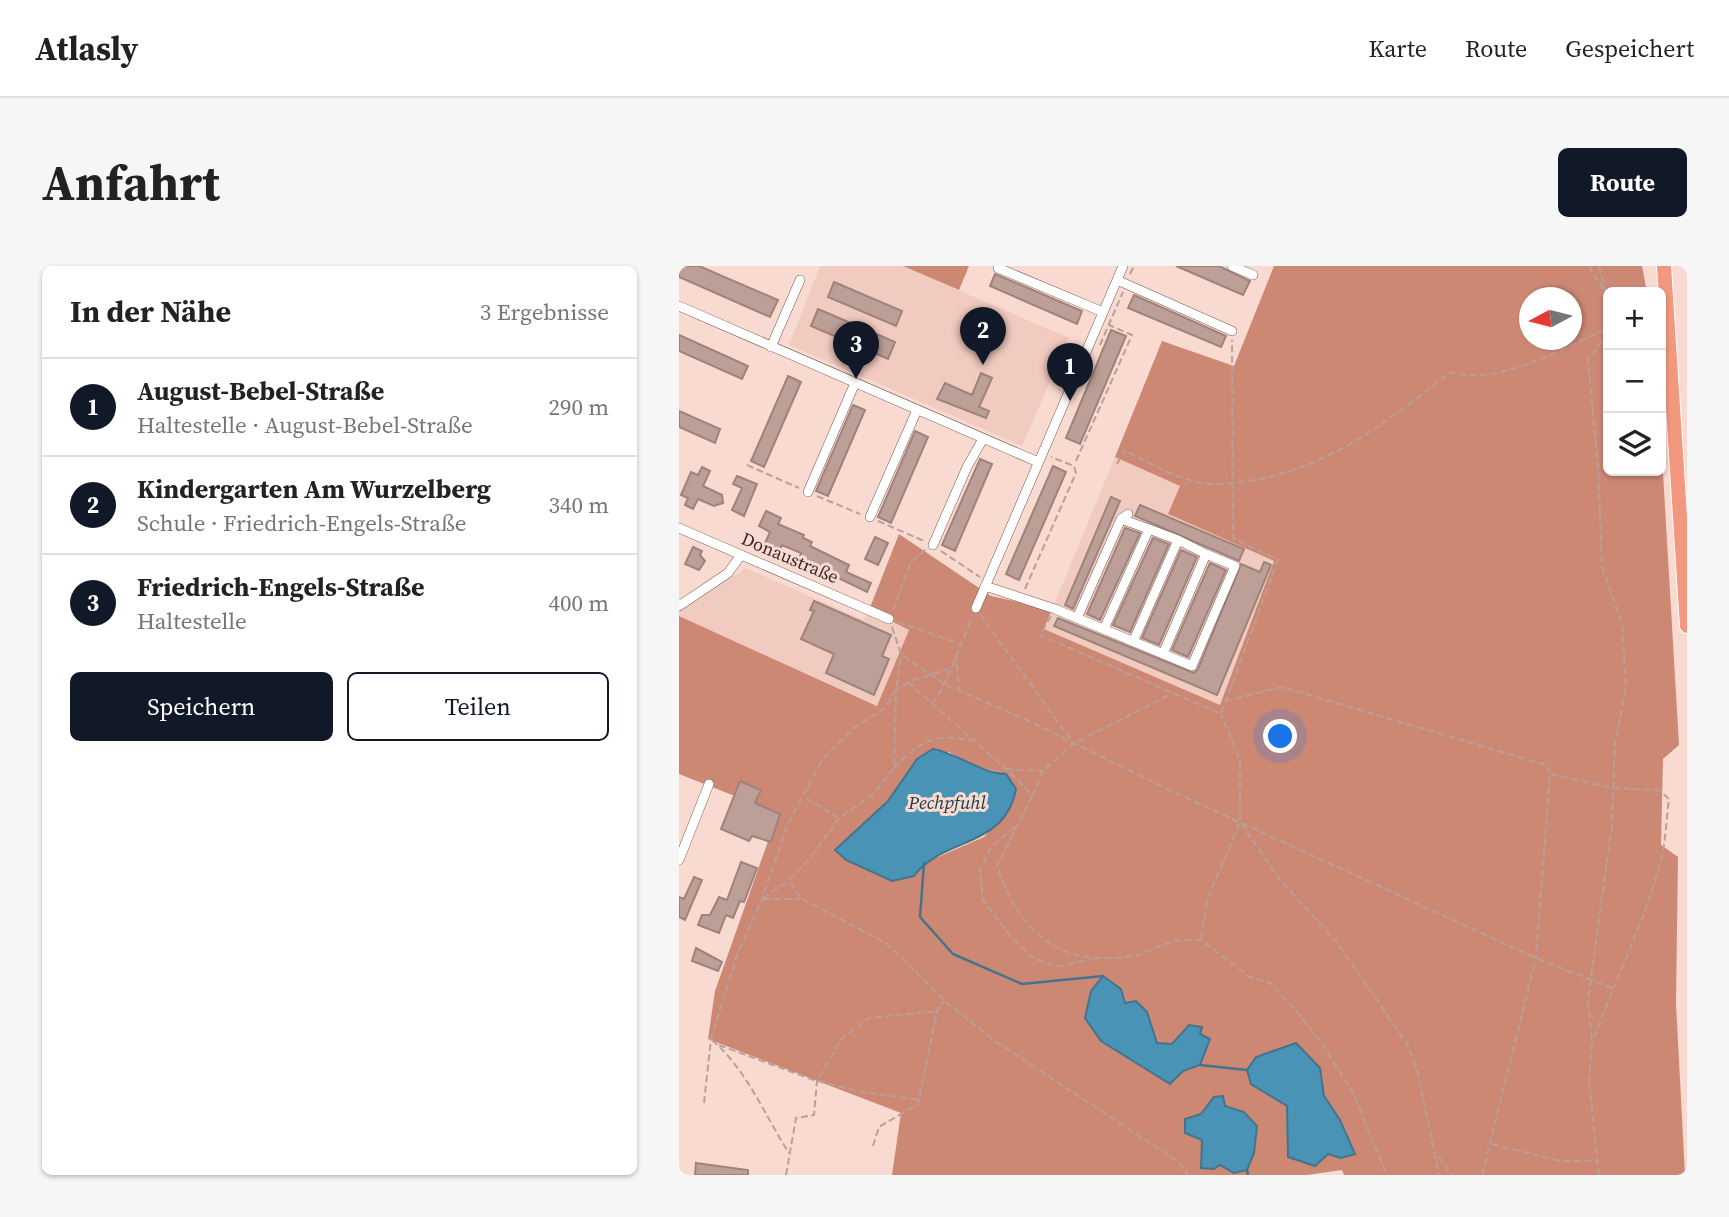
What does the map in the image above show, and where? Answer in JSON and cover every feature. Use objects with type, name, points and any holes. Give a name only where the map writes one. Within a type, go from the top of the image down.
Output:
[{"type":"highway","points":[[1664,266],[1687,626]]},
{"type":"street","points":[[976,608],[1123,266]]},
{"type":"street","points":[[1231,266],[1253,275]]},
{"type":"street","points":[[998,268],[1103,312]]},
{"type":"street","points":[[771,347],[800,280]]},
{"type":"street","points":[[1117,280],[1232,331]]},
{"type":"street","points":[[679,306],[1038,462]]},
{"type":"street","points":[[808,492],[855,383]]},
{"type":"street","points":[[870,517],[917,410]]},
{"type":"street","points":[[933,545],[967,467],[983,439]]},
{"type":"street","points":[[985,586],[1055,609],[1192,666],[1235,566],[1125,517],[1077,618]]},
{"type":"street","name":"Donaustraße","points":[[679,527],[889,619]]},
{"type":"street","points":[[1104,629],[1149,529]]},
{"type":"street","points":[[1133,642],[1178,540]]},
{"type":"street","points":[[1163,654],[1206,554]]},
{"type":"street","points":[[679,606],[728,573],[741,555]]},
{"type":"street","points":[[679,860],[709,784]]},
{"type":"path","points":[[1589,266],[1603,289]]},
{"type":"path","points":[[1599,266],[1604,287]]},
{"type":"path","points":[[1076,461],[1132,335],[1109,325]]},
{"type":"path","points":[[1117,464],[1124,450],[1199,483],[1271,479],[1315,463],[1387,422],[1450,372],[1477,377],[1517,367],[1603,330]]},
{"type":"path","points":[[1220,713],[1278,560],[1233,538],[1232,331]]},
{"type":"path","points":[[1599,1175],[1589,1081],[1592,1042],[1588,1000],[1612,825],[1615,744],[1626,688],[1622,623],[1602,567],[1598,467],[1588,360],[1603,339]]},
{"type":"path","points":[[1021,597],[1076,473],[1074,466],[1050,457]]},
{"type":"path","points":[[894,768],[896,690],[901,654],[889,619],[911,562],[933,545]]},
{"type":"path","points":[[932,705],[946,685],[949,669],[976,608]]},
{"type":"path","points":[[976,608],[1073,744]]},
{"type":"path","points":[[1055,609],[1040,635],[1220,713],[1240,760],[1240,822],[1207,900],[1200,940]]},
{"type":"path","points":[[889,619],[960,644]]},
{"type":"path","points":[[956,653],[959,690]]},
{"type":"path","points":[[901,654],[946,685],[1536,958],[1612,988]]},
{"type":"path","points":[[704,1103],[711,1039],[737,955],[762,899],[787,826],[805,797],[822,760],[855,727],[884,709],[896,690],[908,682],[949,669]]},
{"type":"path","points":[[908,682],[1032,796]]},
{"type":"path","points":[[1225,701],[1282,687],[1546,765],[1550,774],[1536,958],[1492,1144],[1482,1175]]},
{"type":"path","points":[[1174,692],[1073,744],[1043,771],[997,866],[1008,898],[1042,941],[1071,956],[1135,956],[1171,941],[1200,940],[1250,977],[1270,983],[1323,1045],[1353,1093],[1387,1175]]},
{"type":"path","points":[[762,899],[788,881],[812,856],[839,818],[874,794],[915,746],[946,738],[973,742]]},
{"type":"path","points":[[1005,769],[1043,771]]},
{"type":"path","points":[[1550,774],[1613,788],[1659,790],[1669,799],[1661,860],[1642,921],[1612,988],[1592,1042]]},
{"type":"path","points":[[805,797],[839,818]]},
{"type":"path","points":[[1240,822],[1281,881],[1336,941],[1406,1042],[1417,1069],[1437,1154],[1439,1175]]},
{"type":"path","points":[[1016,826],[991,847],[980,870],[983,900],[1012,938],[1034,959],[1059,967],[1097,958]]},
{"type":"path","points":[[788,881],[802,899],[886,943],[945,1000],[995,1041],[1180,1163],[1188,1175]]},
{"type":"path","points":[[762,899],[802,899]]},
{"type":"path","points":[[873,1146],[879,1127],[918,1104],[937,1011],[945,1000]]},
{"type":"path","points":[[786,1175],[796,1118],[814,1115],[817,1081],[842,1038],[869,1018],[937,1011]]},
{"type":"path","points":[[711,1039],[760,1100],[768,1121],[789,1153]]},
{"type":"path","points":[[716,1043],[817,1081],[857,1091],[919,1100]]},
{"type":"path","points":[[1492,1144],[1560,1161],[1598,1161]]},
{"type":"path","points":[[1437,1154],[1453,1175]]},
{"type":"shaded area","points":[[820,266],[903,266],[1069,338],[1022,446],[789,345]]},
{"type":"shaded area","points":[[903,266],[969,266],[959,290]]},
{"type":"shaded area","points":[[1274,266],[1642,266],[1646,287],[1603,287],[1603,476],[1663,476],[1679,745],[1663,759],[1661,845],[1678,857],[1676,1003],[1685,1175],[1344,1175],[1342,1170],[1307,1175],[892,1175],[901,1113],[708,1039],[715,991],[778,813],[679,774],[679,616],[877,706],[909,630],[869,610],[899,534],[991,596],[1052,609],[1044,629],[1220,705],[1274,561],[1168,514],[1180,486],[1115,457],[1162,341],[1234,366]],"holes":[[[949,752],[972,765],[1006,774],[1013,804],[984,837],[924,863],[892,881],[846,860],[836,851],[888,801],[917,759]],[[1120,989],[1125,1003],[1147,1012],[1157,1043],[1172,1044],[1189,1025],[1210,1040],[1200,1065],[1183,1071],[1170,1084],[1139,1063]],[[1320,1068],[1324,1096],[1340,1120],[1289,1157],[1287,1106]],[[1224,1106],[1244,1112],[1185,1133],[1185,1119]]]},
{"type":"shaded area","points":[[1115,457],[1181,486],[1168,514],[1274,561],[1220,706],[1044,629]]},
{"type":"shaded area","points":[[746,568],[864,620],[869,610],[909,630],[878,706],[679,616],[679,612]]},
{"type":"water","name":"Pechpfuhl","points":[[933,749],[987,770],[1006,774],[1016,789],[1010,808],[986,833],[940,854],[914,876],[892,881],[846,860],[835,850],[888,801],[917,759]]},
{"type":"water","points":[[1103,976],[1121,989],[1125,1003],[1136,1001],[1147,1012],[1157,1043],[1172,1044],[1189,1025],[1202,1027],[1200,1034],[1210,1039],[1200,1065],[1183,1071],[1170,1084],[1101,1041],[1085,1018],[1091,991]]},
{"type":"water","points":[[1296,1043],[1320,1068],[1324,1096],[1340,1120],[1355,1154],[1341,1158],[1328,1154],[1315,1166],[1288,1157],[1287,1106],[1251,1084],[1247,1070],[1256,1057]]},
{"type":"water","points":[[1223,1096],[1225,1106],[1244,1112],[1257,1126],[1254,1153],[1247,1170],[1234,1173],[1220,1165],[1214,1169],[1201,1168],[1202,1140],[1185,1133],[1185,1119],[1201,1114],[1214,1097]]},
{"type":"building","points":[[679,266],[699,266],[778,300],[770,317],[679,277]]},
{"type":"building","points":[[1176,266],[1219,266],[1250,281],[1243,295]]},
{"type":"building","points":[[995,274],[1082,311],[1077,324],[990,286]]},
{"type":"building","points":[[834,282],[902,311],[896,326],[828,297]]},
{"type":"building","points":[[1134,295],[1226,336],[1221,347],[1128,308]]},
{"type":"building","points":[[818,309],[895,342],[888,359],[811,326]]},
{"type":"building","points":[[1111,330],[1126,336],[1080,444],[1066,438]]},
{"type":"building","points":[[679,335],[748,366],[742,379],[679,351]]},
{"type":"building","points":[[981,373],[992,378],[979,407],[989,411],[986,418],[937,399],[945,383],[972,395]]},
{"type":"building","points":[[788,376],[801,382],[764,467],[751,461]]},
{"type":"building","points":[[853,405],[865,410],[828,496],[816,491]]},
{"type":"building","points":[[679,411],[720,429],[715,443],[679,427]]},
{"type":"building","points":[[915,431],[928,437],[891,523],[878,517]]},
{"type":"building","points":[[980,459],[992,464],[955,551],[942,545]]},
{"type":"building","points":[[1053,466],[1066,472],[1019,580],[1006,574]]},
{"type":"building","points":[[702,467],[710,471],[703,486],[722,495],[723,503],[714,506],[698,499],[693,509],[685,505],[688,498],[681,495],[691,472],[698,475]]},
{"type":"building","points":[[737,476],[757,484],[744,516],[732,510],[742,488],[733,484]]},
{"type":"building","points":[[1111,497],[1120,501],[1073,609],[1065,605]]},
{"type":"building","points":[[1140,505],[1244,549],[1239,561],[1135,516]]},
{"type":"building","points":[[766,511],[781,518],[778,524],[804,535],[803,538],[812,542],[810,546],[849,565],[846,572],[871,583],[867,592],[799,559],[801,553],[782,545],[777,557],[762,550],[770,532],[759,526]]},
{"type":"building","points":[[1125,528],[1140,533],[1100,620],[1087,614]]},
{"type":"building","points":[[875,537],[888,543],[878,565],[865,559]]},
{"type":"building","points":[[1153,538],[1169,544],[1130,632],[1113,625]]},
{"type":"building","points":[[693,547],[702,551],[700,555],[705,561],[699,570],[685,564]]},
{"type":"building","points":[[1181,550],[1197,557],[1159,645],[1142,638]]},
{"type":"building","points":[[1264,562],[1271,565],[1217,695],[1054,626],[1058,618],[1194,673],[1241,564],[1260,572]]},
{"type":"building","points":[[1210,563],[1226,570],[1188,657],[1172,650]]},
{"type":"building","points":[[814,601],[891,635],[882,656],[889,659],[874,695],[826,673],[834,654],[801,639],[814,611],[810,610]]},
{"type":"building","points":[[740,781],[761,790],[755,803],[780,814],[771,842],[752,836],[749,841],[721,829]]},
{"type":"building","points":[[741,862],[757,868],[744,902],[740,901],[733,918],[726,915],[719,933],[698,925],[702,915],[710,915],[719,897],[727,900]]},
{"type":"building","points":[[694,877],[702,880],[685,920],[679,917],[679,897],[684,899]]},
{"type":"building","points":[[696,948],[722,962],[718,971],[692,961]]},
{"type":"building","points":[[696,1163],[748,1170],[748,1175],[695,1175]]},
{"type":"waterway","points":[[924,863],[920,917],[953,954],[1022,984],[1103,976]]},
{"type":"waterway","points":[[1200,1065],[1247,1070]]},
{"type":"waterway","points":[[1247,1170],[1248,1175]]},
{"type":"place","name":"Kindergarten Am Wurzelberg","points":[[983,365]]},
{"type":"place","name":"Friedrich-Engels-Straße","points":[[856,379]]},
{"type":"place","name":"August-Bebel-Straße","points":[[1070,401]]}]
